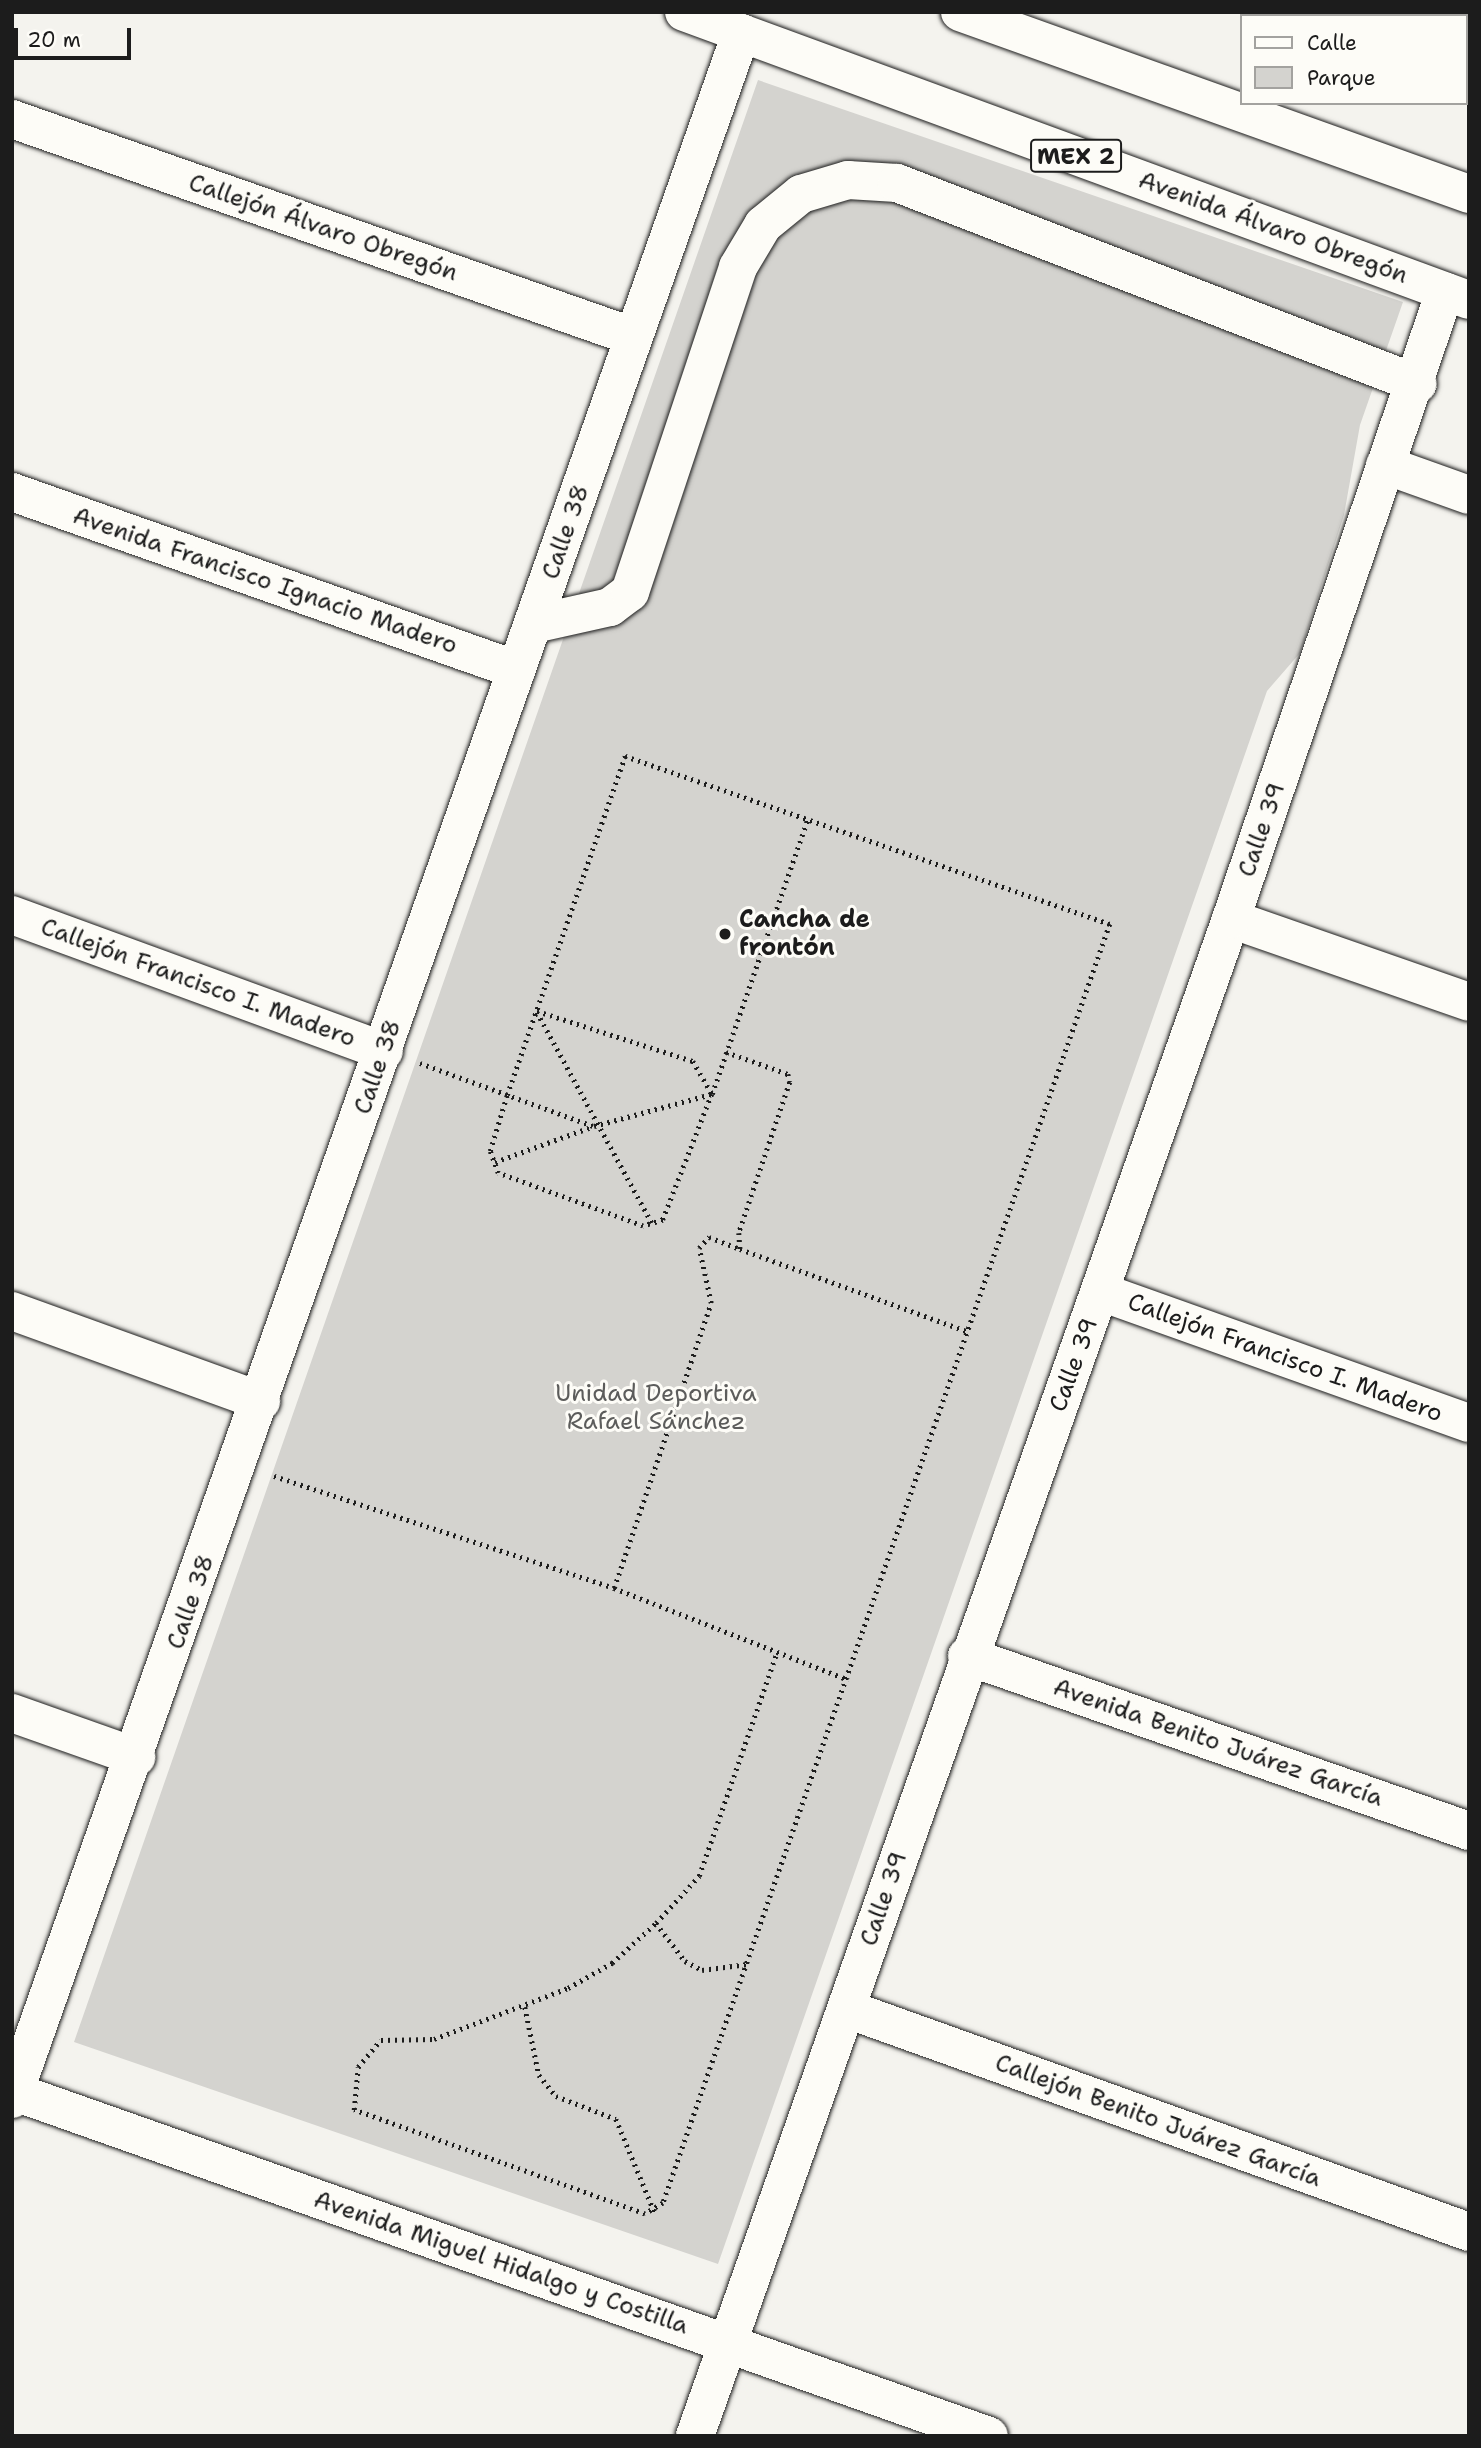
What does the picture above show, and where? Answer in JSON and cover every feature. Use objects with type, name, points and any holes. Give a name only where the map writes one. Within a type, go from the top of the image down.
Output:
[{"type":"main road","name":"Avenida Álvaro Obregón","points":[[684,12],[1457,296]]},
{"type":"main road","points":[[960,12],[1469,194]]},
{"type":"main road","name":"Calle 38","points":[[13,2094],[136,1757],[741,33]]},
{"type":"main road","name":"Callejón Álvaro Obregón","points":[[12,119],[634,337]]},
{"type":"main road","points":[[534,624],[610,607],[630,592],[738,267],[763,225],[801,194],[848,180],[897,183],[1418,384]]},
{"type":"main road","name":"Calle 39","points":[[695,2436],[847,2009],[967,1656],[1101,1292],[1385,465],[1457,296]]},
{"type":"main road","points":[[1385,465],[1469,495]]},
{"type":"main road","name":"Avenida Francisco Ignacio Madero","points":[[12,492],[517,670]]},
{"type":"main road","name":"Callejón Francisco I. Madero","points":[[12,915],[384,1051]]},
{"type":"main road","points":[[1231,919],[1469,1002]]},
{"type":"main road","name":"Callejón Francisco I. Madero","points":[[1101,1292],[1469,1423]]},
{"type":"main road","points":[[12,1311],[261,1401]]},
{"type":"main road","name":"Avenida Benito Juárez García","points":[[967,1656],[1469,1831]]},
{"type":"main road","points":[[12,1713],[136,1757]]},
{"type":"main road","name":"Callejón Benito Juárez García","points":[[847,2009],[1469,2232]]},
{"type":"main road","name":"Avenida Miguel Hidalgo y Costilla","points":[[13,2094],[989,2436]]},
{"type":"path","points":[[654,2213],[748,1964],[849,1680],[1110,924],[808,819],[625,756],[507,1095],[490,1151],[498,1173],[643,1226],[663,1220],[712,1094],[808,819]]},
{"type":"path","points":[[537,1011],[694,1061],[712,1094]]},
{"type":"path","points":[[537,1011],[594,1126],[652,1223]]},
{"type":"path","points":[[726,1052],[788,1074],[790,1082],[738,1233],[740,1249]]},
{"type":"path","points":[[445,1071],[594,1126]]},
{"type":"path","points":[[495,1162],[594,1126],[712,1094]]},
{"type":"path","points":[[614,1588],[710,1303],[699,1248],[709,1237],[968,1332]]},
{"type":"path","points":[[266,1473],[614,1588],[849,1680]]},
{"type":"path","points":[[654,2213],[354,2110],[358,2067],[381,2040],[434,2039],[525,2007],[612,1963],[656,1923],[699,1876],[778,1652]]},
{"type":"path","points":[[656,1923],[685,1961],[702,1970],[748,1964]]},
{"type":"path","points":[[525,2007],[539,2075],[556,2096],[616,2119],[654,2213]]},
{"type":"green space","name":"Unidad Deportiva Rafael Sánchez","points":[[758,80],[1403,302],[1360,425],[1344,515],[1300,653],[1267,691],[718,2264],[74,2042]]},
{"type":"place","name":"Cancha de frontón","points":[[725,934]]}]
